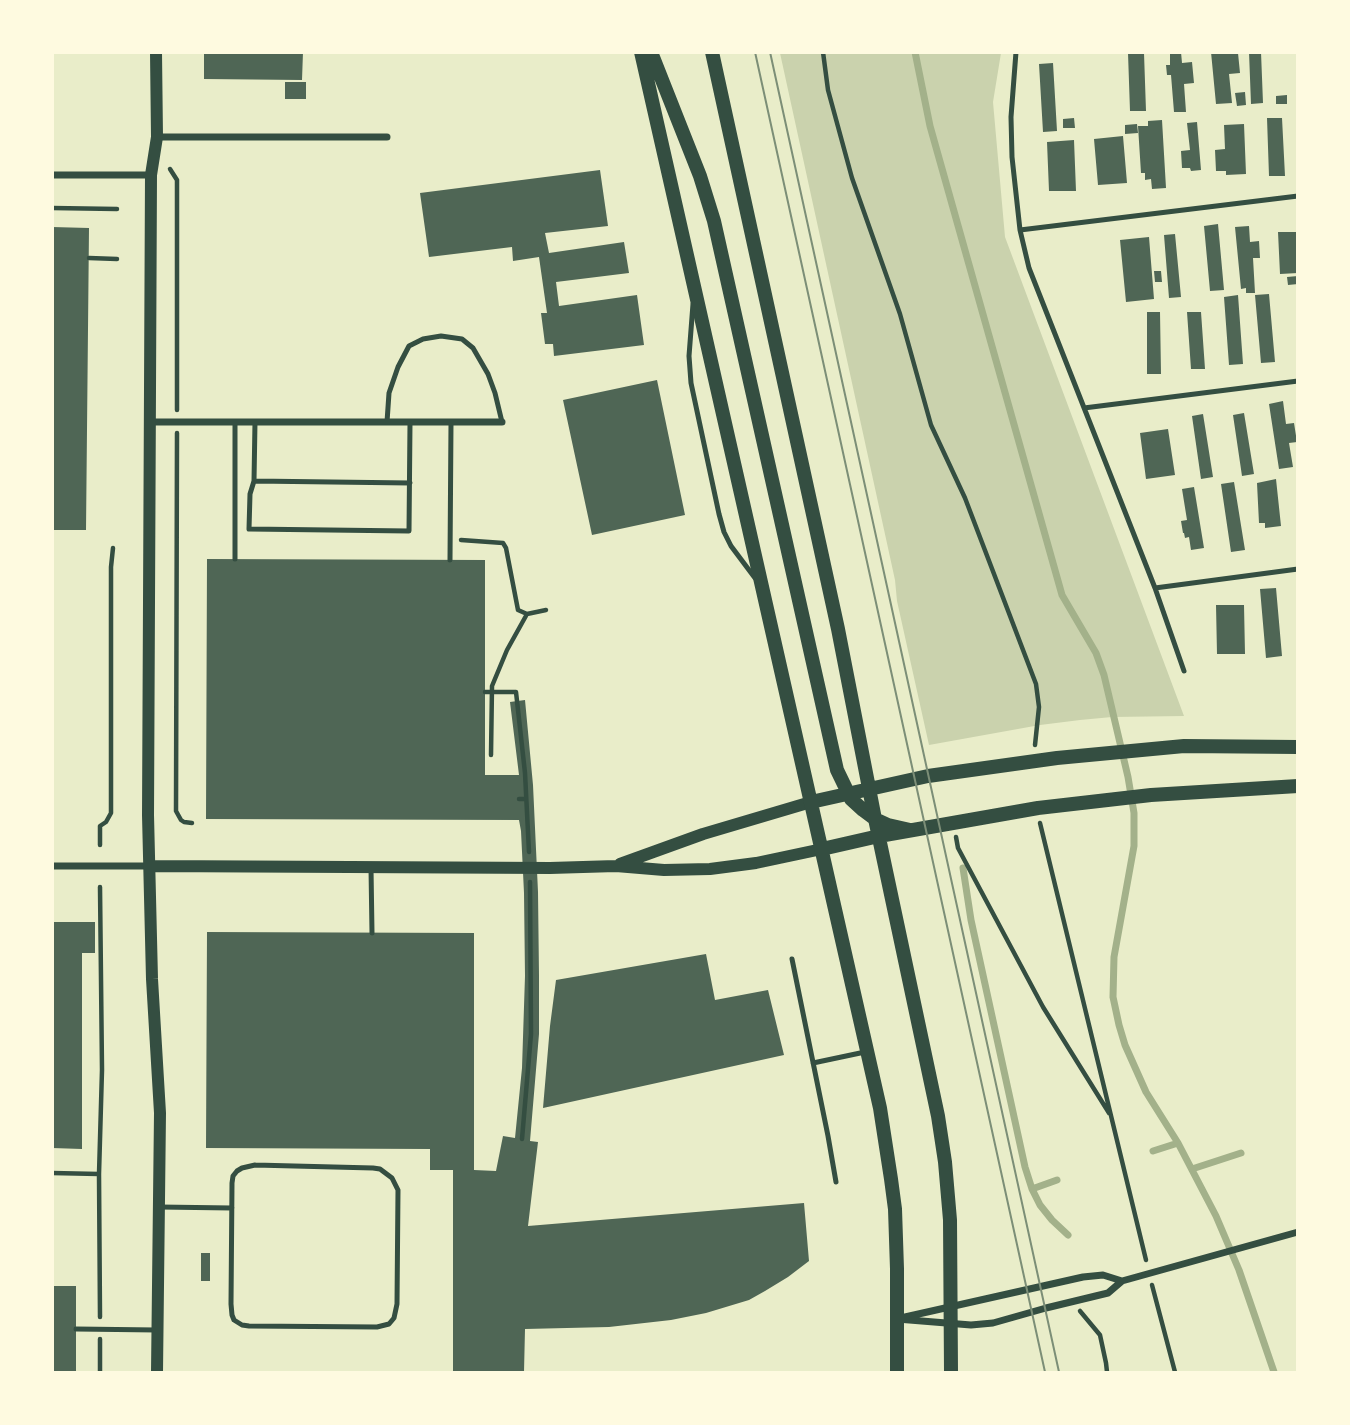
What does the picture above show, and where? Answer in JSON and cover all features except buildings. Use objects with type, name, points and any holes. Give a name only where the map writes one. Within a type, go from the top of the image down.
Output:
[{"type":"main road","points":[[641,52],[880,1108],[891,1179],[896,1240],[897,1373]]},
{"type":"main road","points":[[651,52],[700,176],[714,221],[837,770],[848,794],[858,806],[875,819],[910,831]]},
{"type":"main road","points":[[712,52],[835,616],[942,1138],[950,1220],[951,1373]]},
{"type":"main road","points":[[811,802],[928,776],[1111,752],[1184,746],[1297,747]]},
{"type":"main road","points":[[822,849],[879,836],[1038,808],[1150,795],[1297,786]]},
{"type":"street","points":[[156,52],[164,137],[151,174],[148,802],[152,984],[159,1098],[157,1373]]},
{"type":"street","points":[[164,137],[387,137]]},
{"type":"street","points":[[52,174],[151,174]]},
{"type":"street","points":[[150,422],[502,422]]},
{"type":"street","points":[[616,866],[703,834],[811,802]]},
{"type":"street","points":[[52,866],[616,866],[664,870],[710,869],[756,863],[822,849]]},
{"type":"street","points":[[897,1319],[971,1325],[993,1323],[1108,1293],[1122,1281],[1297,1233]]},
{"type":"street","points":[[897,1319],[1083,1277],[1103,1275],[1122,1281]]},
{"type":"lane","points":[[1016,52],[1011,128],[1020,230],[1035,283],[1155,588],[1184,671]]},
{"type":"lane","points":[[1020,230],[1297,196]]},
{"type":"lane","points":[[694,287],[689,356],[691,383],[719,514],[731,546],[762,588]]},
{"type":"lane","points":[[387,422],[389,393],[409,346],[423,339],[441,336],[462,339],[473,348],[488,373],[502,422]]},
{"type":"lane","points":[[1084,408],[1297,381]]},
{"type":"lane","points":[[234,422],[235,559]]},
{"type":"lane","points":[[255,422],[254,481],[250,494],[249,529],[409,531],[411,423]]},
{"type":"lane","points":[[450,560],[451,423]]},
{"type":"lane","points":[[254,481],[410,483]]},
{"type":"lane","points":[[1155,588],[1297,569]]},
{"type":"lane","points":[[372,867],[372,933]]},
{"type":"lane","points":[[792,960],[836,1182]]},
{"type":"lane","points":[[813,1063],[867,1051]]},
{"type":"lane","points":[[248,1166],[373,1168],[387,1173],[398,1190],[397,1304],[394,1318],[389,1324],[377,1327],[249,1326],[237,1323],[232,1315],[231,1304],[232,1208],[233,1176],[248,1166]]},
{"type":"lane","points":[[159,1207],[232,1208]]},
{"type":"lane","points":[[76,1329],[158,1330]]},
{"type":"path","points":[[823,52],[828,90],[852,178],[900,314],[931,425],[965,499],[1036,684],[1039,707],[1033,756]]},
{"type":"path","points":[[164,137],[170,170],[177,180],[176,811],[181,820],[192,823]]},
{"type":"path","points":[[52,208],[117,209]]},
{"type":"path","points":[[89,258],[117,259]]},
{"type":"path","points":[[450,540],[503,543],[518,610],[527,614],[546,610]]},
{"type":"path","points":[[100,845],[100,826],[111,813],[113,548]]},
{"type":"path","points":[[491,755],[492,692],[495,680],[507,650],[527,614]]},
{"type":"path","points":[[485,692],[516,692],[529,856]]},
{"type":"path","points":[[519,799],[526,799]]},
{"type":"path","points":[[1040,821],[1148,1266]]},
{"type":"path","points":[[954,822],[958,848],[1036,995],[1112,1117]]},
{"type":"path","points":[[522,1139],[531,1034],[530,880]]},
{"type":"path","points":[[100,887],[100,1373]]},
{"type":"path","points":[[52,1173],[99,1174]]},
{"type":"path","points":[[1151,1279],[1175,1373]]},
{"type":"path","points":[[1076,1307],[1100,1335],[1107,1373]]},
{"type":"green space","points":[[780,53],[1001,53],[993,102],[1005,237],[1184,716],[1080,720],[929,745]]},
{"type":"waterway","points":[[915,52],[930,126],[1062,595],[1096,653],[1104,675],[1128,777],[1134,813],[1134,846],[1114,957],[1113,997],[1119,1025],[1146,1092],[1178,1143],[1216,1216],[1239,1270],[1274,1372]]},
{"type":"waterway","points":[[963,868],[971,920],[1025,1167],[1040,1205],[1068,1235]]},
{"type":"waterway","points":[[1153,1151],[1178,1143]]},
{"type":"waterway","points":[[1192,1169],[1241,1153]]},
{"type":"waterway","points":[[1032,1189],[1057,1180]]},
{"type":"tram line","points":[[755,52],[1045,1372]]},
{"type":"tram line","points":[[770,52],[1059,1372]]}]
